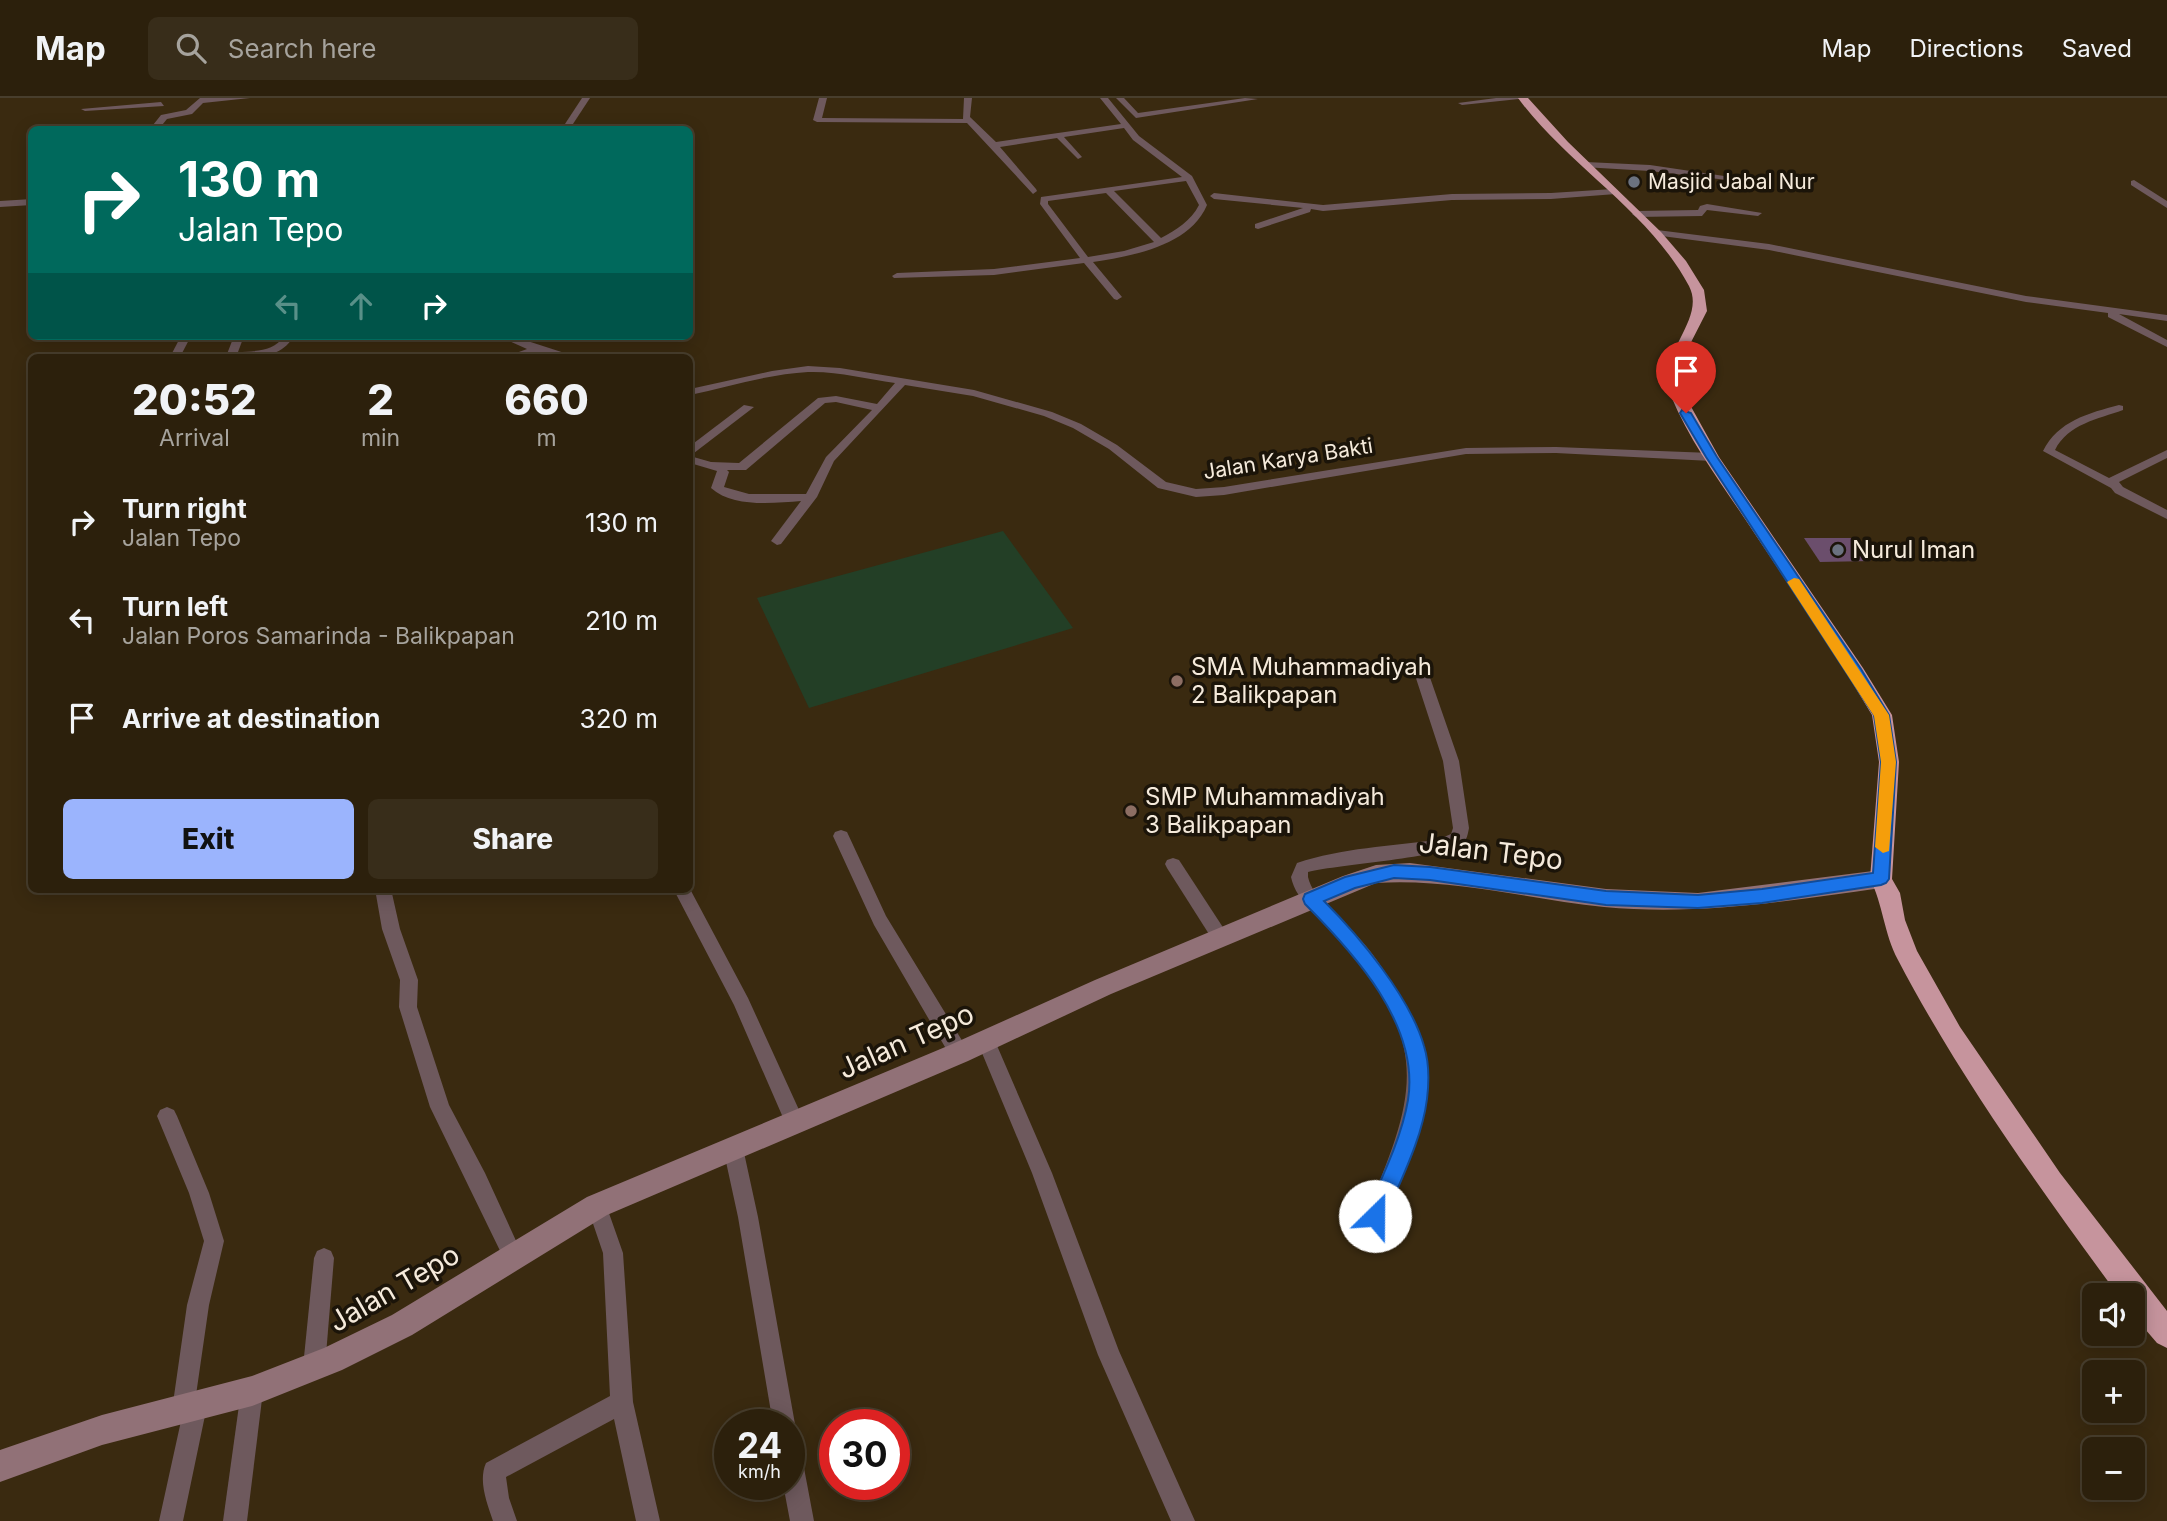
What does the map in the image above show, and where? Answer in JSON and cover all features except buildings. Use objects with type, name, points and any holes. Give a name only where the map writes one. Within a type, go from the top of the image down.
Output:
[{"type":"highway","points":[[1524,98],[1543,125],[1657,233],[1675,254],[1701,296],[1700,311],[1678,355],[1675,382],[1686,413],[1712,457],[1882,715],[1889,762],[1881,879],[1889,893],[1894,920],[1906,953],[1951,1034],[2044,1171],[2147,1311],[2167,1333]]},
{"type":"street","points":[[161,104],[155,115],[163,117],[189,112],[203,99],[247,98]]},
{"type":"street","points":[[568,126],[586,98]]},
{"type":"street","points":[[823,98],[816,119],[821,121],[968,121]]},
{"type":"street","points":[[968,98],[968,121],[994,145],[1033,191]]},
{"type":"street","points":[[897,276],[982,273],[1140,252],[1161,244],[1189,224],[1202,210],[1203,205],[1189,178],[1146,147],[1125,126],[1104,98]]},
{"type":"street","points":[[1119,98],[1136,116],[1254,99]]},
{"type":"street","points":[[1462,103],[1524,98]]},
{"type":"street","points":[[87,112],[161,104]]},
{"type":"street","points":[[156,126],[163,117]]},
{"type":"street","points":[[994,145],[1125,126]]},
{"type":"street","points":[[1058,135],[1078,157]]},
{"type":"street","points":[[1586,165],[1650,168],[1727,177]]},
{"type":"street","points":[[1117,298],[1042,201],[1189,178]]},
{"type":"street","points":[[2134,183],[2167,205]]},
{"type":"street","points":[[1107,189],[1161,244]]},
{"type":"street","points":[[1214,196],[1312,208],[1458,196],[1551,196],[1613,192]]},
{"type":"street","points":[[0,204],[28,202]]},
{"type":"street","points":[[1636,214],[1702,213],[1703,208],[1707,207],[1758,213]]},
{"type":"street","points":[[1258,226],[1312,208]]},
{"type":"street","points":[[1657,233],[1769,247],[2026,299],[2167,318]]},
{"type":"street","points":[[2103,311],[2167,344]]},
{"type":"street","points":[[248,354],[280,349],[288,340]]},
{"type":"street","points":[[514,340],[559,354]]},
{"type":"street","points":[[520,354],[538,349]]},
{"type":"street","name":"Jalan Karya Bakti","points":[[693,391],[808,369],[903,380],[994,397],[1048,414],[1106,443],[1153,481],[1196,493],[1224,491],[1466,451],[1556,450],[1712,457]]},
{"type":"street","points":[[777,541],[811,497],[814,484],[826,461],[880,408],[903,380]]},
{"type":"street","points":[[693,460],[712,465],[742,467],[822,400],[835,399],[880,408]]},
{"type":"street","points":[[693,449],[748,407]]},
{"type":"street","points":[[2119,408],[2076,423],[2053,439],[2049,451],[2167,515]]},
{"type":"street","points":[[2113,485],[2112,481],[2167,453]]},
{"type":"street","points":[[712,465],[723,472],[717,488],[722,491],[752,497],[811,497]]},
{"type":"street","points":[[1375,1216],[1405,1145],[1417,1101],[1418,1068],[1415,1046],[1405,1023],[1365,959],[1351,939],[1311,899],[1299,880],[1299,873],[1303,867],[1332,860],[1439,846],[1453,842],[1460,835],[1451,761],[1419,666]]},
{"type":"street","points":[[841,835],[861,887],[959,1053]]},
{"type":"street","points":[[1173,864],[1220,937]]},
{"type":"street","name":"Jalan Tepo","points":[[0,1466],[102,1430],[252,1391],[314,1367],[402,1325],[597,1206],[959,1053],[1351,882],[1394,872],[1430,873],[1606,898],[1698,902],[1881,879]]},
{"type":"street","points":[[384,893],[391,929],[409,980],[408,1007],[440,1107],[513,1256]]},
{"type":"street","points":[[684,894],[742,1003],[795,1123]]},
{"type":"street","points":[[986,1041],[1042,1173],[1109,1355],[1183,1521]]},
{"type":"street","points":[[167,1116],[200,1193],[214,1241],[198,1305],[190,1408],[170,1521]]},
{"type":"street","points":[[733,1147],[746,1202],[764,1325],[781,1409]]},
{"type":"street","points":[[597,1206],[613,1253],[617,1279],[622,1402],[648,1521]]},
{"type":"street","points":[[314,1367],[324,1258]]},
{"type":"street","points":[[235,1521],[252,1391]]},
{"type":"street","points":[[505,1521],[497,1498],[494,1471],[622,1402]]},
{"type":"street","points":[[798,1500],[802,1521]]},
{"type":"green space","points":[[1003,531],[1073,628],[809,708],[757,598]]},
{"type":"slow traffic","points":[[1794,582],[1882,715],[1889,762],[1883,847]]},
{"type":"place","name":"Masjid Jabal Nur","points":[[1634,182]]},
{"type":"place","name":"Nurul Iman","points":[[1838,550]]},
{"type":"place","name":"SMA Muhammadiyah 2 Balikpapan","points":[[1177,681]]},
{"type":"place","name":"SMP Muhammadiyah 3 Balikpapan","points":[[1131,811]]},
{"type":"route","points":[[1375,1216],[1405,1145],[1417,1101],[1418,1068],[1415,1046],[1405,1023],[1351,939],[1311,899],[1351,882],[1376,874],[1394,872],[1430,873],[1606,898],[1698,902],[1881,879],[1889,762],[1882,715],[1712,457],[1686,413]]}]
